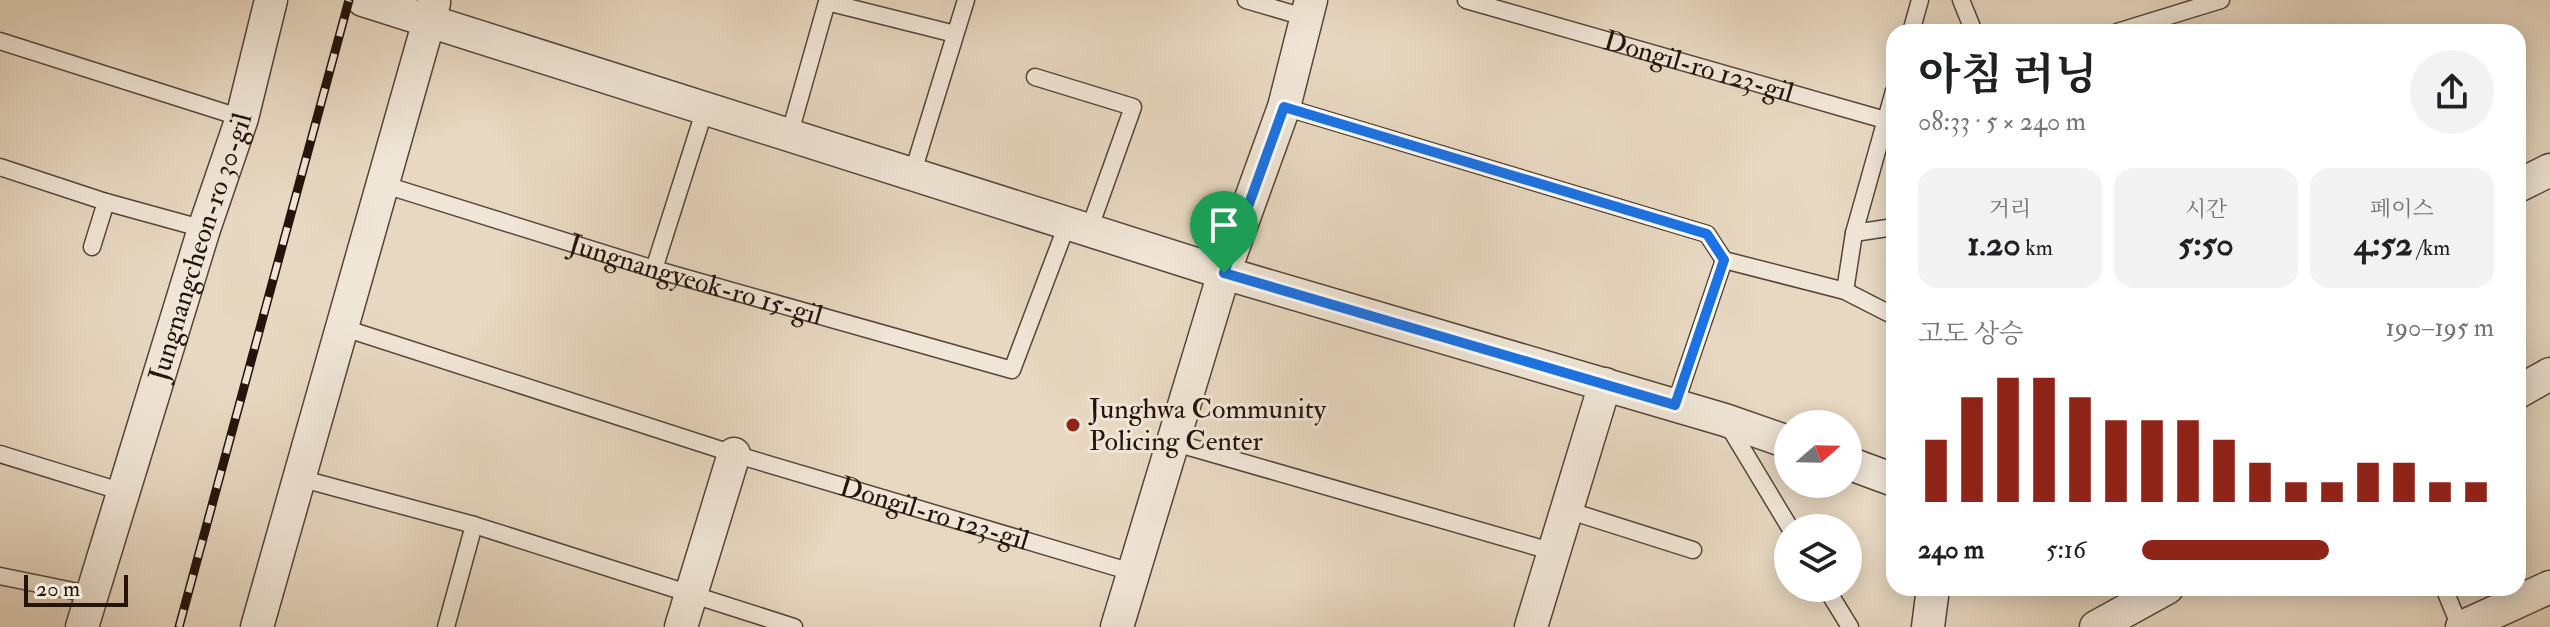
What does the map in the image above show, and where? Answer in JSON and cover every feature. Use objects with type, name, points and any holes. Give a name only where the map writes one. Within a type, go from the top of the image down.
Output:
[{"type":"street","name":"Jungnangcheon-ro 30-gil","points":[[82,627],[204,229],[242,118],[271,0]]},
{"type":"street","points":[[363,0],[432,11],[789,136],[1224,273],[1605,384],[1774,437]]},
{"type":"street","points":[[1117,627],[1224,273],[1284,107],[1308,8]]},
{"type":"street","points":[[257,627],[432,11]]},
{"type":"street","points":[[2526,182],[2550,170]]},
{"type":"street","points":[[2526,388],[2550,374]]},
{"type":"street","points":[[1531,627],[1605,384]]},
{"type":"street","points":[[681,627],[734,454]]},
{"type":"street","points":[[1862,468],[1886,477]]},
{"type":"street","points":[[2461,627],[2550,587]]},
{"type":"street","points":[[1928,627],[1932,596]]},
{"type":"street","points":[[2096,627],[2152,596]]},
{"type":"lane","points":[[912,175],[966,0]]},
{"type":"lane","points":[[1246,0],[1308,8]]},
{"type":"lane","name":"Dongil-ro 123-gil","points":[[1466,0],[1885,120]]},
{"type":"lane","points":[[1913,24],[1920,0]]},
{"type":"lane","points":[[1961,0],[1971,24]]},
{"type":"lane","points":[[2143,24],[2221,0]]},
{"type":"lane","points":[[789,136],[827,2],[955,34]]},
{"type":"lane","points":[[0,41],[242,118]]},
{"type":"lane","points":[[1035,77],[1133,107],[1078,226]]},
{"type":"lane","points":[[1284,107],[1707,234],[1724,260],[1845,291],[1886,312]]},
{"type":"lane","points":[[654,269],[705,109]]},
{"type":"lane","points":[[1845,291],[1854,233],[1886,117]]},
{"type":"lane","points":[[0,167],[106,202],[204,229]]},
{"type":"lane","name":"Jungnangyeok-ro 15-gil","points":[[382,184],[654,269],[1012,370],[1078,226]]},
{"type":"lane","points":[[92,247],[106,202]]},
{"type":"lane","points":[[1854,233],[1886,228]]},
{"type":"lane","points":[[1675,405],[1724,260]]},
{"type":"lane","points":[[341,327],[734,454]]},
{"type":"lane","points":[[1725,420],[1782,514]]},
{"type":"lane","points":[[1172,442],[1554,552]]},
{"type":"lane","points":[[0,454],[123,492]]},
{"type":"lane","name":"Dongil-ro 123-gil","points":[[734,454],[1135,573]]},
{"type":"lane","points":[[299,478],[474,525],[794,627]]},
{"type":"lane","points":[[1567,510],[1693,550]]},
{"type":"lane","points":[[446,627],[474,525]]},
{"type":"lane","points":[[0,576],[93,595]]},
{"type":"lane","points":[[2447,596],[2461,627]]},
{"type":"lane","points":[[1835,602],[1850,627]]},
{"type":"railway","points":[[179,627],[349,0]]},
{"type":"place","name":"Junghwa Community Policing Center","points":[[1073,425]]},
{"type":"route","points":[[1284,107],[1707,234],[1724,260],[1675,405],[1224,273],[1284,107]]}]
